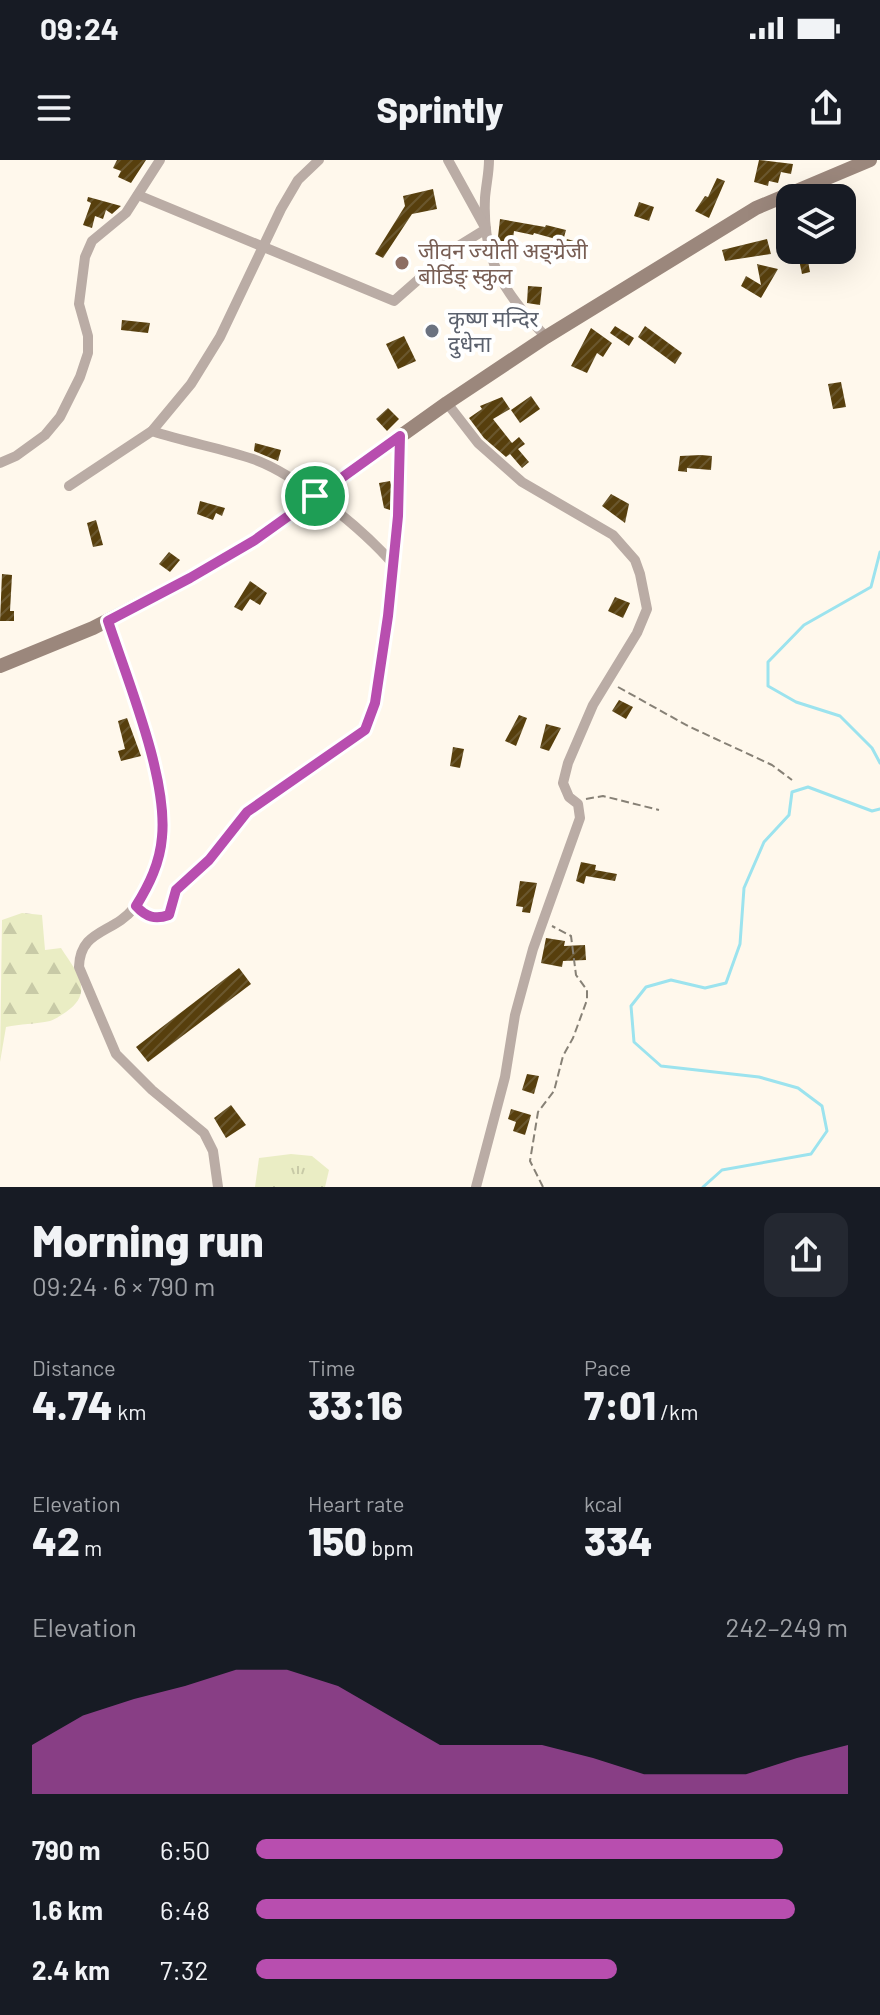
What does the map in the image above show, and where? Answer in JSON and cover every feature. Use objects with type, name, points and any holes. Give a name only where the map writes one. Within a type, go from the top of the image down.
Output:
[{"type":"main road","points":[[0,666],[108,621],[190,578],[255,540],[447,403],[546,337],[756,208],[870,160]]},
{"type":"street","points":[[0,463],[16,456],[45,435],[60,417],[88,353],[88,336],[79,304],[85,257],[92,241],[126,213],[160,160]]},
{"type":"street","points":[[69,486],[152,431],[206,364],[298,180],[319,160]]},
{"type":"street","points":[[448,160],[486,229]]},
{"type":"street","points":[[489,160],[486,229],[490,254],[500,279],[516,305],[546,337]]},
{"type":"street","points":[[138,195],[394,301],[452,250],[486,229]]},
{"type":"street","points":[[447,403],[478,443],[522,482],[613,535],[635,560],[647,609],[637,633],[593,705],[568,763],[563,783],[569,797],[578,804],[580,818],[533,949],[515,1015],[505,1077],[476,1187]]},
{"type":"street","points":[[152,431],[266,465],[297,481],[377,546],[394,565]]},
{"type":"street","points":[[136,906],[152,918],[169,915],[176,890],[209,860],[247,812],[365,730],[375,703],[394,565],[400,436]]},
{"type":"street","points":[[108,621],[155,770],[163,836],[157,866],[136,906],[124,920],[85,942],[79,953],[79,967],[116,1054],[152,1090],[204,1133],[213,1151],[218,1187]]},
{"type":"path","points":[[607,681],[688,726],[772,765],[792,780]]},
{"type":"path","points":[[569,797],[585,799],[603,796],[659,810]]},
{"type":"path","points":[[543,1187],[530,1161],[538,1112],[554,1091],[563,1056],[587,1000],[587,990],[576,975],[571,936],[544,922]]},
{"type":"green space","points":[[22,913],[42,915],[45,950],[61,948],[77,973],[80,997],[66,1012],[54,1019],[6,1027],[0,1062],[2,920]]},
{"type":"green space","points":[[291,1154],[312,1156],[329,1170],[325,1187],[255,1187],[259,1158]]},
{"type":"building","points":[[117,160],[146,160],[131,183],[118,177],[121,171],[113,168]]},
{"type":"building","points":[[759,160],[793,164],[791,174],[781,172],[778,183],[769,181],[768,186],[754,182]]},
{"type":"building","points":[[717,178],[725,181],[709,218],[695,211],[705,196],[708,197]]},
{"type":"building","points":[[433,189],[437,209],[412,214],[383,258],[375,254],[405,206],[403,196]]},
{"type":"building","points":[[88,197],[121,206],[112,214],[106,210],[103,219],[95,216],[92,228],[83,225],[91,203],[87,201]]},
{"type":"building","points":[[639,202],[654,207],[649,221],[634,216]]},
{"type":"building","points":[[500,219],[566,230],[563,241],[514,231],[512,248],[497,246]]},
{"type":"building","points":[[567,239],[587,245],[584,255],[564,248]]},
{"type":"building","points":[[767,239],[771,254],[725,261],[722,250]]},
{"type":"building","points":[[757,264],[778,269],[761,298],[741,286],[746,276],[761,285]]},
{"type":"building","points":[[800,264],[809,264],[810,272],[802,274]]},
{"type":"building","points":[[528,286],[542,287],[540,305],[527,303]]},
{"type":"building","points":[[122,320],[150,323],[148,333],[121,330]]},
{"type":"building","points":[[615,326],[634,338],[629,346],[610,333]]},
{"type":"building","points":[[645,326],[682,353],[675,364],[638,337]]},
{"type":"building","points":[[591,328],[612,343],[603,357],[597,353],[587,373],[571,366]]},
{"type":"building","points":[[404,336],[416,361],[398,369],[386,344]]},
{"type":"building","points":[[841,382],[846,407],[833,409],[828,384]]},
{"type":"building","points":[[531,396],[540,409],[520,423],[511,410]]},
{"type":"building","points":[[502,397],[510,409],[493,419],[512,443],[519,437],[525,444],[518,449],[529,462],[522,468],[510,454],[506,457],[484,438],[469,418],[482,409],[480,406]]},
{"type":"building","points":[[388,408],[399,419],[387,431],[376,419]]},
{"type":"building","points":[[255,443],[281,450],[278,461],[254,451]]},
{"type":"building","points":[[680,456],[712,456],[711,470],[687,468],[687,472],[678,471]]},
{"type":"building","points":[[390,481],[390,510],[384,508],[379,483]]},
{"type":"building","points":[[611,494],[629,504],[625,523],[602,506]]},
{"type":"building","points":[[200,501],[225,508],[222,516],[216,513],[213,520],[197,514]]},
{"type":"building","points":[[96,520],[103,545],[93,547],[87,523]]},
{"type":"building","points":[[169,552],[180,560],[170,572],[159,564]]},
{"type":"building","points":[[2,574],[12,575],[10,611],[14,611],[14,621],[0,621]]},
{"type":"building","points":[[250,581],[267,593],[260,605],[250,599],[242,611],[234,607]]},
{"type":"building","points":[[615,597],[630,603],[623,618],[608,611]]},
{"type":"building","points":[[619,700],[633,707],[626,719],[612,711]]},
{"type":"building","points":[[519,715],[527,718],[516,746],[505,741]]},
{"type":"building","points":[[127,718],[141,756],[121,761],[118,751],[125,749],[118,721]]},
{"type":"building","points":[[546,724],[561,728],[549,751],[540,748]]},
{"type":"building","points":[[453,747],[464,749],[460,768],[450,766]]},
{"type":"building","points":[[581,862],[596,865],[595,870],[617,874],[615,881],[586,876],[584,884],[576,881]]},
{"type":"building","points":[[520,881],[537,883],[530,913],[522,912],[523,907],[516,906]]},
{"type":"building","points":[[546,938],[565,941],[564,946],[585,945],[586,960],[563,961],[562,967],[541,963]]},
{"type":"building","points":[[239,968],[251,984],[148,1062],[136,1047]]},
{"type":"building","points":[[527,1074],[539,1076],[534,1094],[522,1090]]},
{"type":"building","points":[[231,1105],[246,1125],[226,1138],[214,1118]]},
{"type":"building","points":[[511,1109],[531,1115],[525,1135],[513,1131],[516,1122],[508,1119]]},
{"type":"waterway","points":[[880,552],[871,587],[804,625],[768,662],[768,686],[796,702],[840,716],[872,748],[880,763]]},
{"type":"waterway","points":[[703,1187],[722,1170],[811,1154],[827,1131],[822,1106],[798,1088],[759,1077],[661,1066],[634,1042],[631,1006],[646,987],[671,980],[705,988],[726,983],[740,944],[744,888],[764,842],[789,815],[792,792],[808,787],[872,811],[880,809]]},
{"type":"place","name":"जीवन ज्योती अङ्ग्रेजी बोर्डिङ् स्कुल","points":[[402,263]]},
{"type":"place","name":"कृष्ण मन्दिर दुधेना","points":[[432,331]]},
{"type":"route","points":[[400,436],[398,516],[388,616],[375,703],[365,730],[247,812],[209,860],[176,890],[169,915],[152,918],[136,906],[157,866],[163,836],[162,811],[155,770],[108,621],[255,540],[315,496],[400,436]]}]
